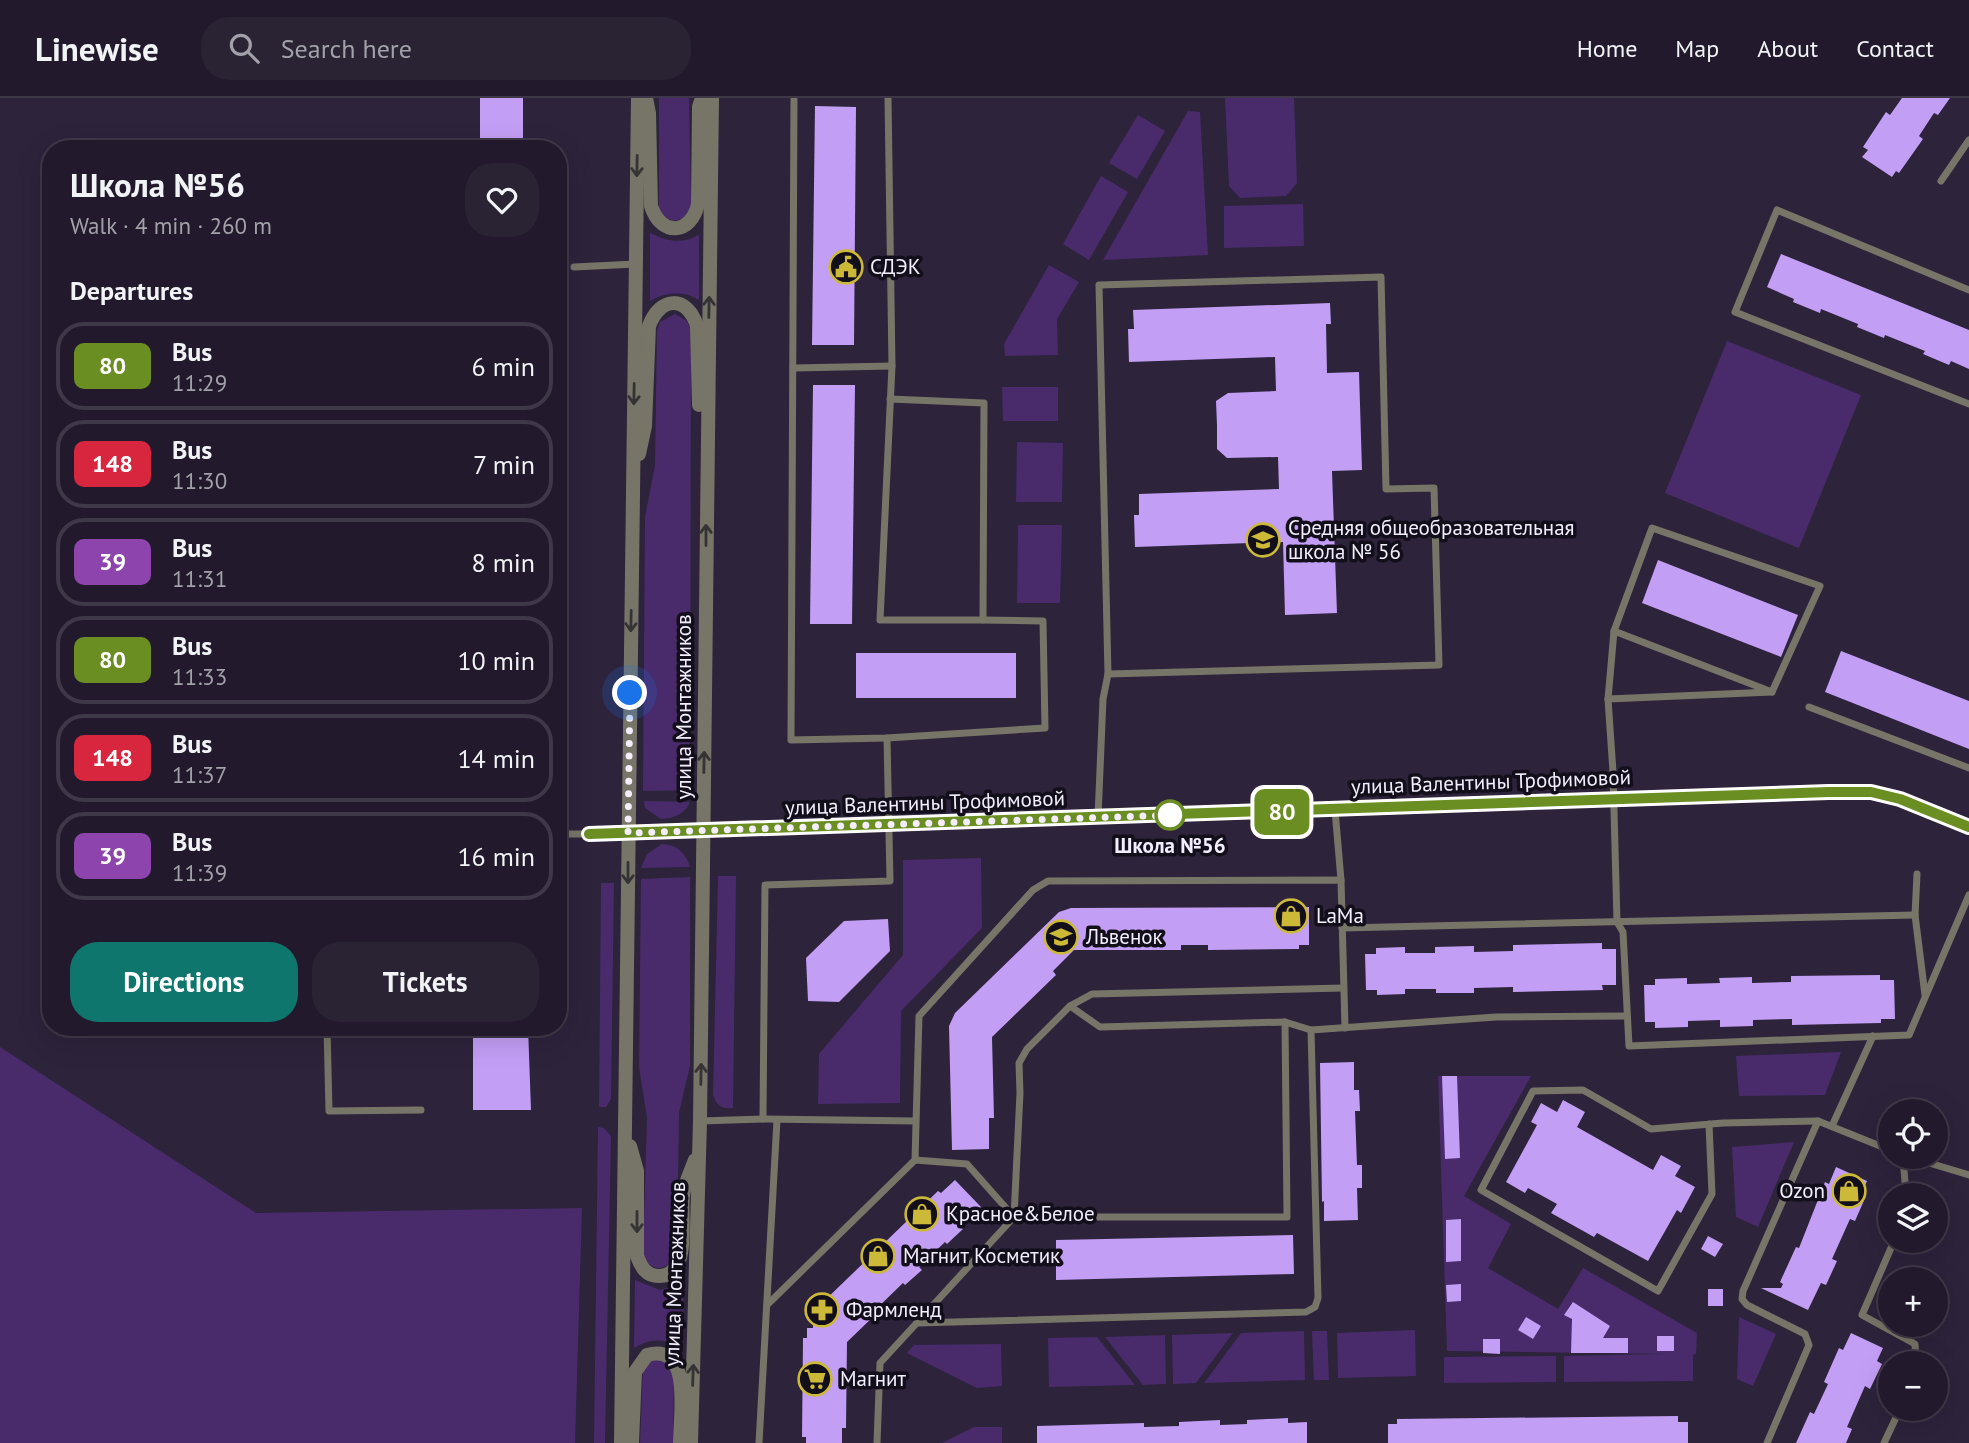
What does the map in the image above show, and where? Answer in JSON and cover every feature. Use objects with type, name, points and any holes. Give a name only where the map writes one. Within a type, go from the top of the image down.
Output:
[{"type":"street","points":[[621,1443],[638,98]]},
{"type":"street","points":[[646,98],[649,113],[651,206],[654,216],[670,228],[679,228],[689,223],[698,204],[699,107],[702,98]]},
{"type":"street","name":"улица Монтажников","points":[[691,1443],[700,1148],[712,98]]},
{"type":"street","points":[[633,485],[645,426],[649,326],[661,307],[670,303],[680,303],[688,308],[697,326],[698,401],[707,444]]},
{"type":"street","name":"улица Валентины Трофимовой","points":[[589,834],[1335,810],[1614,798],[1871,792],[1900,799],[1969,827]]},
{"type":"street","points":[[626,1131],[637,1171],[637,1256],[642,1268],[656,1276],[664,1276],[679,1264],[682,1251],[683,1194],[700,1148]]},
{"type":"street","points":[[632,1443],[635,1372],[647,1355],[664,1352],[676,1363],[680,1372],[680,1443]]},
{"type":"lane","points":[[794,98],[791,740],[887,738],[1045,728],[1043,621],[880,621],[891,366],[888,98]]},
{"type":"lane","points":[[1941,181],[1969,140]]},
{"type":"lane","points":[[1969,290],[1777,210],[1735,312],[1969,404]]},
{"type":"lane","points":[[574,267],[636,264]]},
{"type":"lane","points":[[1098,817],[1103,699],[1108,674],[1099,285],[1381,278],[1386,489],[1434,488],[1438,665],[1108,674]]},
{"type":"lane","points":[[793,368],[891,366]]},
{"type":"lane","points":[[890,399],[984,403],[983,621]]},
{"type":"lane","points":[[1772,692],[1820,586],[1652,528],[1614,631],[1608,699],[1617,922],[1623,932],[1629,1046],[1909,1035],[1969,895]]},
{"type":"lane","points":[[1614,631],[1772,692]]},
{"type":"lane","points":[[1608,699],[1772,692]]},
{"type":"lane","points":[[1809,707],[1969,768]]},
{"type":"lane","points":[[762,1119],[765,886],[890,881],[887,738]]},
{"type":"lane","points":[[1335,810],[1345,1028]]},
{"type":"lane","points":[[567,834],[589,834]]},
{"type":"lane","points":[[1917,874],[1915,915],[1925,997]]},
{"type":"lane","points":[[768,1304],[915,1160],[919,1016],[1033,890],[1048,881],[1340,880]]},
{"type":"lane","points":[[1342,928],[1915,915]]},
{"type":"lane","points":[[877,1443],[880,1363],[1014,1217],[1019,1063],[1027,1049],[1070,1006],[1091,994],[1343,988]]},
{"type":"lane","points":[[1070,1006],[1100,1027],[1285,1022],[1311,1030],[1496,1017],[1626,1016]]},
{"type":"lane","points":[[915,1160],[967,1164],[1014,1217],[1287,1217],[1285,1022]]},
{"type":"lane","points":[[917,1323],[1306,1312],[1315,1307],[1318,1298],[1311,1030]]},
{"type":"lane","points":[[327,1036],[329,1111],[421,1110]]},
{"type":"lane","points":[[1832,1126],[1873,1036]]},
{"type":"lane","points":[[1709,1124],[1712,1194],[1658,1291],[1481,1190],[1533,1091],[1583,1090],[1651,1129],[1709,1124],[1818,1121],[1878,1145]]},
{"type":"lane","points":[[759,1443],[777,1120]]},
{"type":"lane","points":[[700,1121],[915,1121]]},
{"type":"lane","points":[[1767,1443],[1809,1345],[1809,1339],[1805,1334],[1747,1305],[1742,1299],[1743,1291],[1818,1121]]},
{"type":"lane","points":[[1948,1169],[1969,1175]]},
{"type":"lane","points":[[1889,1253],[1862,1315],[1915,1344],[1915,1351]]},
{"type":"lane","points":[[1884,1443],[1894,1421]]},
{"type":"shaded area","points":[[659,98],[689,98],[691,204],[686,216],[674,221],[662,216],[659,207]]},
{"type":"shaded area","points":[[1225,98],[1294,98],[1297,183],[1286,196],[1240,198],[1229,186]]},
{"type":"shaded area","points":[[1188,111],[1200,112],[1208,255],[1103,260]]},
{"type":"shaded area","points":[[1138,115],[1165,131],[1137,179],[1109,163]]},
{"type":"shaded area","points":[[1101,176],[1128,192],[1089,260],[1063,244]]},
{"type":"shaded area","points":[[1303,204],[1304,246],[1224,248],[1224,206]]},
{"type":"shaded area","points":[[650,233],[675,241],[699,235],[699,300],[674,293],[650,301]]},
{"type":"shaded area","points":[[1049,265],[1079,282],[1057,319],[1058,355],[1005,356],[1004,344]]},
{"type":"shaded area","points":[[675,314],[687,321],[691,331],[690,790],[643,791],[645,517],[655,465],[657,330],[660,322]]},
{"type":"shaded area","points":[[1727,341],[1861,395],[1799,548],[1665,493]]},
{"type":"shaded area","points":[[1002,387],[1058,387],[1058,421],[1003,421]]},
{"type":"shaded area","points":[[1017,442],[1063,443],[1062,502],[1016,502]]},
{"type":"shaded area","points":[[1018,525],[1062,525],[1060,603],[1017,603]]},
{"type":"shaded area","points":[[644,801],[690,802],[678,815],[661,819],[645,808]]},
{"type":"shaded area","points":[[662,844],[680,850],[690,867],[641,868],[647,854]]},
{"type":"shaded area","points":[[981,858],[982,928],[901,1011],[900,1103],[818,1104],[819,1054],[903,955],[903,860]]},
{"type":"shaded area","points":[[718,876],[736,876],[733,1108],[720,1106],[713,1095]]},
{"type":"shaded area","points":[[690,877],[690,1066],[679,1112],[677,1255],[669,1264],[660,1268],[651,1265],[643,1256],[647,1118],[639,1067],[641,879]]},
{"type":"shaded area","points":[[601,883],[614,883],[611,1099],[606,1107],[599,1107]]},
{"type":"shaded area","points":[[0,1047],[256,1213],[582,1208],[575,1443],[0,1443]]},
{"type":"shaded area","points":[[1841,1052],[1825,1095],[1739,1096],[1736,1056]]},
{"type":"shaded area","points":[[1438,1076],[1531,1076],[1464,1196],[1511,1224],[1488,1268],[1558,1309],[1583,1268],[1697,1333],[1696,1354],[1693,1355],[1693,1381],[1564,1382],[1564,1356],[1665,1354],[1447,1351]]},
{"type":"shaded area","points":[[598,1127],[604,1128],[611,1136],[605,1443],[594,1443]]},
{"type":"shaded area","points":[[1794,1142],[1758,1227],[1736,1217],[1732,1147]]},
{"type":"shaded area","points":[[635,1280],[660,1290],[684,1283],[682,1349],[658,1341],[646,1342],[634,1348]]},
{"type":"shaded area","points":[[1739,1317],[1776,1334],[1753,1386],[1737,1379]]},
{"type":"shaded area","points":[[1415,1330],[1416,1376],[1338,1378],[1337,1333]]},
{"type":"shaded area","points":[[1304,1331],[1305,1380],[1204,1383],[1241,1333]]},
{"type":"shaded area","points":[[1312,1331],[1327,1331],[1329,1380],[1314,1380]]},
{"type":"shaded area","points":[[1233,1333],[1196,1383],[1173,1384],[1172,1335]]},
{"type":"shaded area","points":[[1165,1335],[1166,1384],[1143,1385],[1105,1337]]},
{"type":"shaded area","points":[[1097,1337],[1135,1385],[1049,1387],[1048,1338]]},
{"type":"shaded area","points":[[1001,1344],[1002,1386],[977,1388],[907,1353],[914,1345]]},
{"type":"shaded area","points":[[1556,1356],[1556,1382],[1444,1383],[1444,1357]]},
{"type":"shaded area","points":[[660,1360],[670,1367],[674,1379],[673,1443],[640,1443],[643,1367],[649,1361]]},
{"type":"shaded area","points":[[974,1427],[1002,1427],[1002,1443],[942,1443]]},
{"type":"building","points":[[480,98],[523,98],[523,140],[480,140]]},
{"type":"building","points":[[1902,98],[1950,98],[1938,115],[1934,113],[1919,136],[1923,139],[1899,173],[1896,171],[1892,177],[1862,157],[1868,150],[1863,147],[1886,112],[1890,115]]},
{"type":"building","points":[[815,106],[856,107],[854,345],[812,345]]},
{"type":"building","points":[[1781,254],[1969,330],[1969,369],[1951,361],[1949,365],[1923,354],[1925,351],[1885,335],[1884,338],[1821,309],[1820,313],[1767,287]]},
{"type":"building","name":"Средняя общеобразовательная школа № 56","points":[[1330,303],[1331,324],[1326,324],[1327,373],[1359,372],[1362,470],[1332,471],[1337,613],[1285,615],[1283,542],[1135,547],[1134,515],[1139,515],[1139,494],[1279,489],[1278,457],[1227,458],[1217,449],[1216,401],[1228,393],[1276,391],[1275,357],[1129,362],[1128,329],[1134,329],[1133,310]]},
{"type":"building","points":[[813,385],[855,385],[852,624],[810,624]]},
{"type":"building","points":[[1658,560],[1798,615],[1781,657],[1642,603]]},
{"type":"building","points":[[1841,651],[1969,701],[1969,749],[1825,692]]},
{"type":"building","points":[[856,653],[1016,653],[1016,698],[856,698]]},
{"type":"building","points":[[1309,907],[1309,945],[1299,945],[1299,949],[1208,950],[1208,945],[1181,945],[1181,950],[1074,950],[1053,971],[1056,975],[992,1037],[994,1118],[989,1118],[989,1149],[952,1150],[949,1026],[955,1013],[1059,912],[1071,908]]},
{"type":"building","points":[[888,919],[890,951],[839,1002],[808,1001],[806,958],[844,921]]},
{"type":"building","points":[[1602,943],[1602,949],[1616,949],[1616,985],[1602,985],[1603,990],[1513,992],[1513,987],[1474,988],[1474,993],[1436,993],[1436,989],[1405,989],[1405,994],[1377,995],[1377,990],[1366,990],[1365,954],[1376,954],[1376,948],[1405,947],[1405,953],[1435,953],[1435,947],[1474,946],[1474,952],[1513,951],[1513,945]]},
{"type":"building","points":[[1880,975],[1880,980],[1894,980],[1895,1019],[1881,1019],[1881,1023],[1792,1025],[1792,1019],[1753,1020],[1753,1026],[1720,1027],[1720,1020],[1688,1021],[1688,1027],[1655,1028],[1655,1022],[1645,1022],[1644,985],[1655,985],[1655,979],[1687,978],[1687,984],[1720,983],[1719,978],[1752,977],[1752,983],[1791,982],[1791,976]]},
{"type":"building","points":[[473,1036],[528,1036],[531,1110],[473,1110]]},
{"type":"building","points":[[1354,1062],[1354,1090],[1359,1090],[1360,1111],[1355,1111],[1357,1165],[1362,1165],[1362,1188],[1357,1188],[1358,1220],[1324,1221],[1320,1063]]},
{"type":"building","points":[[1442,1076],[1457,1076],[1460,1158],[1445,1159]]},
{"type":"building","points":[[1563,1100],[1585,1112],[1577,1127],[1653,1170],[1661,1155],[1681,1166],[1675,1176],[1695,1187],[1681,1213],[1677,1210],[1648,1261],[1597,1233],[1594,1237],[1551,1213],[1557,1204],[1528,1188],[1525,1193],[1506,1182],[1537,1125],[1531,1122],[1541,1103],[1557,1112]]},
{"type":"building","points":[[1836,1167],[1867,1181],[1861,1194],[1866,1196],[1855,1221],[1850,1219],[1832,1259],[1837,1261],[1826,1285],[1821,1283],[1808,1310],[1761,1288],[1781,1288],[1783,1284],[1780,1282],[1796,1247],[1799,1248],[1825,1182],[1829,1184]]},
{"type":"building","points":[[955,1180],[981,1207],[960,1227],[963,1229],[919,1267],[922,1270],[905,1285],[903,1283],[847,1342],[846,1428],[842,1428],[842,1443],[806,1443],[806,1437],[802,1437],[803,1338],[807,1338],[807,1328],[813,1328],[813,1319],[823,1308],[820,1305],[938,1191],[941,1193]]},
{"type":"building","points":[[1461,1219],[1461,1261],[1446,1262],[1446,1220]]},
{"type":"building","points":[[1293,1235],[1294,1274],[1056,1280],[1056,1240]]},
{"type":"building","points":[[1708,1236],[1723,1244],[1715,1257],[1701,1249]]},
{"type":"building","points":[[1461,1284],[1461,1301],[1447,1302],[1446,1285]]},
{"type":"building","points":[[1708,1289],[1723,1289],[1723,1306],[1708,1306]]},
{"type":"building","points":[[1573,1302],[1610,1326],[1603,1338],[1628,1338],[1628,1353],[1571,1353],[1572,1319],[1564,1315]]},
{"type":"building","points":[[1526,1317],[1541,1326],[1533,1339],[1518,1330]]},
{"type":"building","points":[[1851,1333],[1883,1348],[1878,1351],[1878,1372],[1870,1389],[1865,1386],[1847,1427],[1852,1429],[1846,1443],[1796,1443],[1810,1412],[1814,1414],[1828,1384],[1824,1382],[1839,1348],[1843,1350]]},
{"type":"building","points":[[1657,1336],[1674,1336],[1674,1351],[1657,1351]]},
{"type":"building","points":[[1483,1339],[1500,1339],[1500,1354],[1483,1353]]},
{"type":"building","points":[[1678,1416],[1678,1422],[1688,1422],[1688,1443],[1388,1443],[1388,1424],[1397,1424],[1397,1419]]},
{"type":"building","points":[[1288,1418],[1288,1423],[1307,1422],[1307,1443],[1037,1443],[1037,1426],[1144,1423],[1144,1427],[1179,1426],[1179,1422],[1220,1420],[1220,1425],[1247,1424],[1247,1420]]},
{"type":"bus line","name":"80","points":[[589,834],[1829,792],[1871,792],[1900,799],[1969,827]]},
{"type":"place","name":"СДЭК","points":[[846,267]]},
{"type":"place","name":"Средняя общеобразовательная школа № 56","points":[[1263,540]]},
{"type":"place","name":"Школа №56","points":[[1170,815]]},
{"type":"place","name":"LaMa","points":[[1291,916]]},
{"type":"place","name":"Львенок","points":[[1061,937]]},
{"type":"place","name":"Ozon","points":[[1849,1191]]},
{"type":"place","name":"Красное&Белое","points":[[922,1214]]},
{"type":"place","name":"Магнит Косметик","points":[[878,1256]]},
{"type":"place","name":"Фармленд","points":[[822,1310]]},
{"type":"place","name":"Магнит","points":[[815,1379]]},
{"type":"route","points":[[630,693],[628,833],[1177,815],[1170,815]]}]
